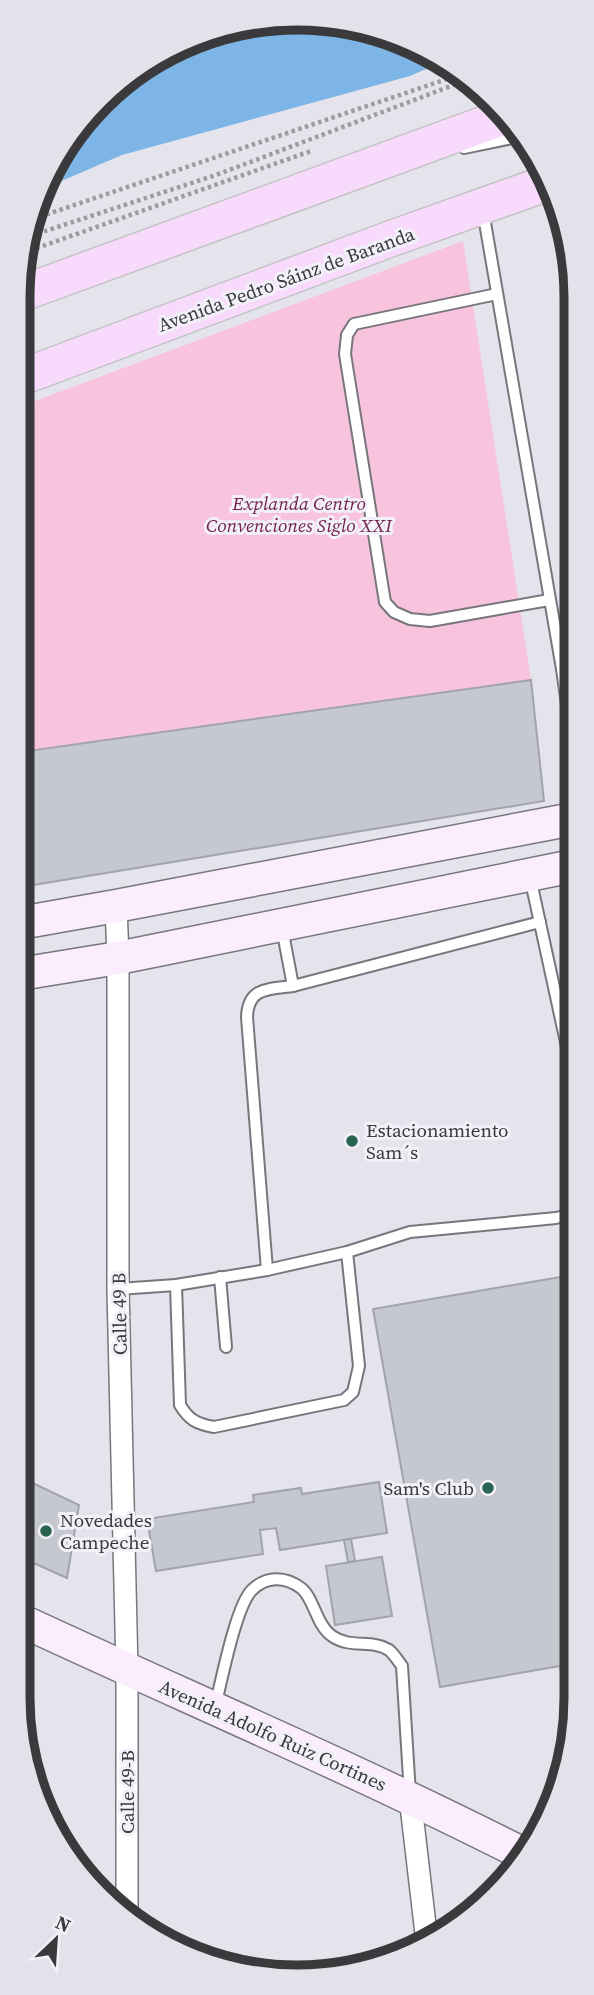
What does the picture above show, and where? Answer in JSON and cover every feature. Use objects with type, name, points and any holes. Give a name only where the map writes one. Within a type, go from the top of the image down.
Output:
[{"type":"main road","points":[[30,290],[497,119]]},
{"type":"main road","name":"Avenida Pedro Sáinz de Baranda","points":[[30,374],[390,239],[477,202],[540,185]]},
{"type":"main road","points":[[30,921],[564,821]]},
{"type":"main road","points":[[30,972],[282,926],[564,868]]},
{"type":"main road","name":"Avenida Adolfo Ruiz Cortines","points":[[30,1625],[410,1797],[516,1850]]},
{"type":"street","name":"Calle 49 B","points":[[116,906],[118,1289],[127,1670]]},
{"type":"street","name":"Calle 49-B","points":[[127,1670],[127,1904]]},
{"type":"street","points":[[410,1797],[426,1932]]},
{"type":"lane","points":[[457,149],[512,138]]},
{"type":"lane","points":[[381,161],[444,151]]},
{"type":"lane","points":[[477,202],[497,294],[564,683]]},
{"type":"lane","points":[[497,294],[354,324],[347,335],[345,354],[385,602],[394,612],[410,619],[430,621],[549,600]]},
{"type":"lane","points":[[529,874],[564,1033]]},
{"type":"lane","points":[[267,1270],[248,1006],[251,998],[257,992],[540,922]]},
{"type":"lane","points":[[282,926],[293,985]]},
{"type":"lane","points":[[118,1289],[176,1285],[267,1270],[347,1252],[410,1232],[564,1216]]},
{"type":"lane","points":[[176,1285],[180,1405],[186,1415],[197,1424],[214,1427],[345,1400],[353,1392],[359,1366],[347,1252]]},
{"type":"lane","points":[[220,1277],[226,1347]]},
{"type":"lane","points":[[214,1710],[240,1612],[250,1591],[267,1580],[284,1579],[303,1589],[322,1626],[331,1636],[343,1643],[379,1646],[391,1651],[402,1666],[410,1797]]},
{"type":"path","points":[[43,216],[448,77]]},
{"type":"path","points":[[38,234],[216,175],[458,84]]},
{"type":"path","points":[[34,249],[312,151]]},
{"type":"green space","name":"Explanda Centro Convenciones Siglo XXI","points":[[463,241],[531,680],[30,751],[30,403]]},
{"type":"water","points":[[280,30],[332,32],[383,44],[432,66],[410,76],[122,155],[55,184],[85,134],[108,108],[134,85],[179,57],[228,39]]},
{"type":"building","points":[[531,680],[544,801],[30,886],[30,751]]},
{"type":"building","name":"Sam's Club","points":[[564,1276],[564,1690],[560,1666],[440,1687],[373,1309]]},
{"type":"building","name":"Novedades Campeche","points":[[30,1482],[79,1505],[67,1578],[30,1561]]},
{"type":"building","points":[[379,1482],[387,1533],[280,1550],[276,1528],[260,1530],[263,1554],[156,1571],[147,1519],[254,1502],[253,1495],[301,1488],[302,1494]]},
{"type":"building","points":[[351,1539],[355,1561],[348,1562],[344,1540]]},
{"type":"building","points":[[382,1557],[392,1616],[335,1625],[326,1566]]},
{"type":"place","name":"Estacionamiento Sam´s","points":[[352,1141]]},
{"type":"place","name":"Sam's Club","points":[[488,1488]]},
{"type":"place","name":"Novedades Campeche","points":[[46,1531]]}]
